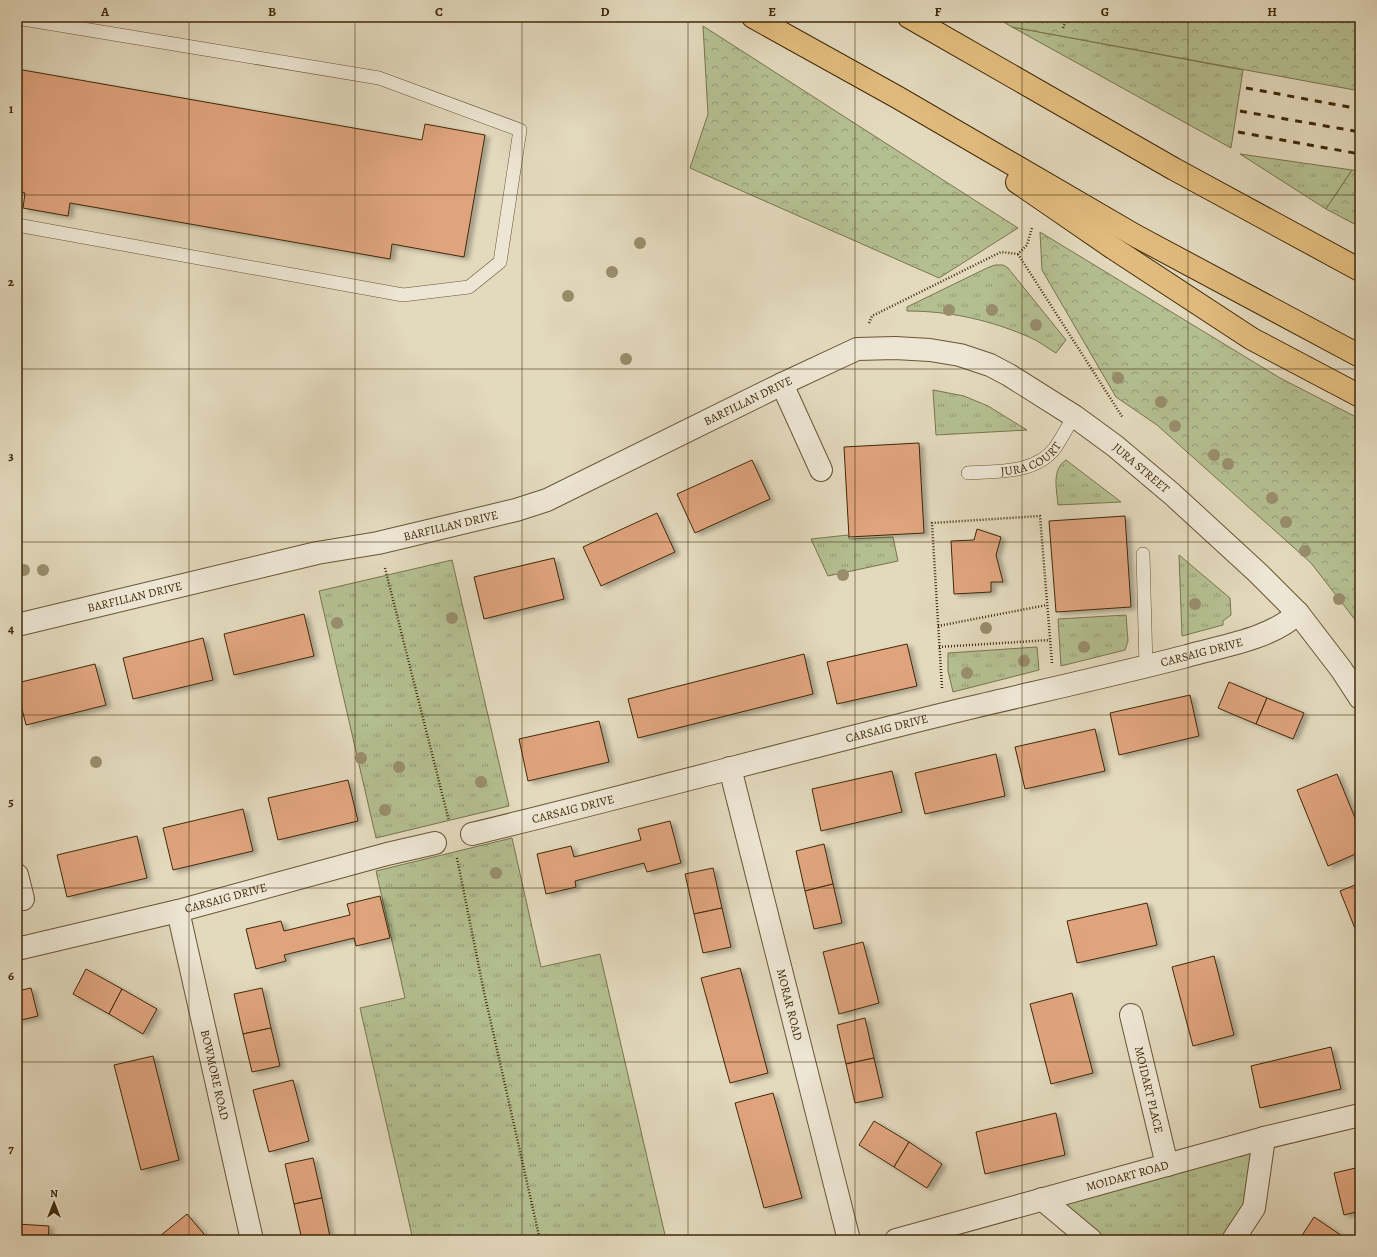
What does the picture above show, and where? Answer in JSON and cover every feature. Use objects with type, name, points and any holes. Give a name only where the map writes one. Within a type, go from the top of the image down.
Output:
[{"type":"highway","points":[[753,17],[897,97],[1136,236],[1360,356]]},
{"type":"highway","points":[[909,17],[1174,169],[1360,270]]},
{"type":"highway","points":[[897,97],[1003,173],[1252,339],[1360,396]]},
{"type":"street","name":"JURA STREET","points":[[857,349],[895,348],[930,350],[960,355],[1009,375],[1074,416],[1115,446],[1172,494],[1258,573],[1298,613],[1341,668],[1360,698]]},
{"type":"street","name":"BARFILLAN DRIVE","points":[[17,625],[317,553],[378,543],[516,510],[547,500],[782,384],[857,349]]},
{"type":"street","points":[[782,384],[821,470]]},
{"type":"street","name":"CARSAIG DRIVE","points":[[472,834],[944,714],[1146,667],[1246,640],[1278,628],[1289,622],[1298,613]]},
{"type":"street","name":"MORAR ROAD","points":[[730,768],[849,1240]]},
{"type":"street","name":"CARSAIG DRIVE","points":[[17,949],[178,910],[387,854],[434,843]]},
{"type":"street","points":[[17,875],[23,899]]},
{"type":"street","name":"BOWMORE ROAD","points":[[178,910],[252,1240]]},
{"type":"street","name":"MOIDART PLACE","points":[[1131,1015],[1167,1165]]},
{"type":"street","name":"MOIDART ROAD","points":[[896,1240],[1264,1138],[1360,1116]]},
{"type":"street","points":[[1233,1240],[1254,1208],[1264,1138]]},
{"type":"street","points":[[1042,1199],[1091,1240]]},
{"type":"lane","points":[[17,18],[379,78],[520,130],[500,262],[469,287],[403,295],[17,225]]},
{"type":"lane","name":"JURA COURT","points":[[968,473],[1018,469],[1036,464],[1055,448],[1074,416]]},
{"type":"lane","points":[[1143,554],[1146,667]]},
{"type":"path","points":[[1063,28],[1068,17]]},
{"type":"path","points":[[1018,254],[1027,245],[1032,228]]},
{"type":"path","points":[[857,349],[872,316],[1002,252],[1018,254]]},
{"type":"path","points":[[1018,254],[1125,421]]},
{"type":"path","points":[[944,714],[932,523],[1040,516],[1055,687]]},
{"type":"path","points":[[378,543],[396,605],[449,823]]},
{"type":"path","points":[[938,626],[1047,605]]},
{"type":"path","points":[[939,647],[1050,640]]},
{"type":"path","points":[[456,854],[484,992],[540,1240]]},
{"type":"green space","points":[[995,17],[1360,17],[1360,91],[1012,27]]},
{"type":"green space","points":[[703,26],[1018,228],[939,278],[690,168],[708,114]]},
{"type":"green space","points":[[1012,27],[1243,70],[1231,148]]},
{"type":"green space","points":[[1240,154],[1352,170],[1326,209]]},
{"type":"green space","points":[[1352,170],[1360,171],[1360,227],[1326,209]]},
{"type":"green space","points":[[1040,232],[1280,378],[1360,419],[1360,626],[1311,563],[1157,425],[1116,397],[1042,270]]},
{"type":"green space","points":[[995,265],[1003,265],[1008,268],[1066,340],[1056,353],[1036,340],[985,321],[939,313],[907,311],[907,307]]},
{"type":"green space","points":[[933,390],[964,396],[988,406],[1027,430],[936,435]]},
{"type":"green space","points":[[1066,460],[1121,502],[1058,505],[1056,481],[1058,469]]},
{"type":"green space","points":[[848,535],[849,539],[893,537],[898,561],[828,576],[811,539]]},
{"type":"green space","points":[[1179,555],[1230,598],[1231,615],[1223,621],[1223,625],[1182,636]]},
{"type":"green space","points":[[452,560],[509,806],[376,838],[319,591]]},
{"type":"green space","points":[[1126,615],[1128,641],[1125,650],[1061,666],[1058,619]]},
{"type":"green space","points":[[1037,647],[1039,670],[953,692],[948,671],[948,653]]},
{"type":"green space","points":[[512,838],[541,967],[600,954],[665,1235],[643,1240],[413,1240],[360,1008],[405,998],[376,871]]},
{"type":"green space","points":[[1264,1138],[1233,1240],[1091,1240],[1042,1199]]},
{"type":"building","points":[[17,69],[422,140],[425,124],[485,135],[464,257],[392,244],[390,259],[70,203],[68,216],[23,208],[25,193],[17,191]]},
{"type":"building","points":[[919,443],[924,533],[849,537],[844,447]]},
{"type":"building","points":[[752,460],[770,499],[695,533],[677,494]]},
{"type":"building","points":[[657,513],[675,552],[601,586],[583,547]]},
{"type":"building","points":[[1125,516],[1131,607],[1056,612],[1049,521]]},
{"type":"building","points":[[977,529],[1001,537],[996,555],[1003,582],[991,582],[991,592],[954,594],[951,541],[974,540]]},
{"type":"building","points":[[554,558],[564,599],[484,619],[474,577]]},
{"type":"building","points":[[304,614],[314,656],[234,675],[224,634]]},
{"type":"building","points":[[203,638],[213,680],[133,699],[123,658]]},
{"type":"building","points":[[907,644],[917,686],[837,704],[827,662]]},
{"type":"building","points":[[804,654],[813,694],[638,738],[628,699]]},
{"type":"building","points":[[95,664],[106,705],[26,725],[17,689],[17,683]]},
{"type":"building","points":[[1229,682],[1267,698],[1256,724],[1218,708]]},
{"type":"building","points":[[1190,695],[1199,736],[1119,755],[1110,713]]},
{"type":"building","points":[[1267,698],[1304,713],[1293,739],[1256,724]]},
{"type":"building","points":[[599,721],[609,762],[528,781],[519,739]]},
{"type":"building","points":[[1095,729],[1105,771],[1025,789],[1015,747]]},
{"type":"building","points":[[996,754],[1005,796],[925,814],[915,773]]},
{"type":"building","points":[[892,771],[902,812],[821,831],[812,789]]},
{"type":"building","points":[[1337,774],[1360,830],[1360,852],[1328,866],[1297,790]]},
{"type":"building","points":[[348,780],[358,821],[278,840],[268,798]]},
{"type":"building","points":[[243,809],[253,851],[173,870],[163,828]]},
{"type":"building","points":[[670,821],[681,863],[647,872],[644,863],[575,881],[576,887],[546,894],[537,854],[571,846],[574,857],[641,840],[638,829]]},
{"type":"building","points":[[137,836],[147,878],[67,897],[57,855]]},
{"type":"building","points":[[824,844],[833,884],[805,891],[796,851]]},
{"type":"building","points":[[713,868],[722,908],[694,914],[685,874]]},
{"type":"building","points":[[1360,883],[1360,941],[1340,891]]},
{"type":"building","points":[[833,884],[842,923],[814,929],[805,891]]},
{"type":"building","points":[[380,896],[390,938],[356,946],[354,938],[284,955],[286,961],[256,969],[246,929],[281,921],[284,931],[350,915],[347,904]]},
{"type":"building","points":[[1147,903],[1157,945],[1077,963],[1067,921]]},
{"type":"building","points":[[722,908],[731,947],[703,953],[694,914]]},
{"type":"building","points":[[863,942],[879,1003],[839,1014],[823,952]]},
{"type":"building","points":[[1214,956],[1234,1035],[1193,1046],[1172,967]]},
{"type":"building","points":[[740,968],[768,1073],[730,1083],[701,978]]},
{"type":"building","points":[[86,969],[122,989],[109,1014],[73,994]]},
{"type":"building","points":[[31,988],[38,1016],[17,1021],[17,991]]},
{"type":"building","points":[[262,988],[271,1028],[243,1034],[234,994]]},
{"type":"building","points":[[122,989],[157,1009],[143,1034],[109,1014]]},
{"type":"building","points":[[1072,993],[1093,1073],[1051,1084],[1030,1004]]},
{"type":"building","points":[[865,1018],[874,1058],[846,1064],[837,1025]]},
{"type":"building","points":[[271,1028],[280,1066],[252,1072],[243,1034]]},
{"type":"building","points":[[1331,1047],[1341,1089],[1260,1108],[1251,1066]]},
{"type":"building","points":[[153,1056],[179,1160],[141,1170],[114,1065]]},
{"type":"building","points":[[874,1058],[883,1097],[855,1103],[846,1064]]},
{"type":"building","points":[[293,1080],[309,1141],[269,1152],[253,1090]]},
{"type":"building","points":[[773,1093],[802,1198],[764,1208],[735,1103]]},
{"type":"building","points":[[1056,1113],[1065,1155],[985,1174],[976,1132]]},
{"type":"building","points":[[874,1121],[909,1142],[894,1167],[859,1145]]},
{"type":"building","points":[[909,1142],[942,1164],[927,1188],[894,1167]]},
{"type":"building","points":[[313,1158],[322,1198],[294,1204],[285,1164]]},
{"type":"building","points":[[1360,1167],[1360,1211],[1344,1215],[1334,1173]]},
{"type":"building","points":[[322,1198],[330,1237],[316,1240],[302,1240],[294,1204]]},
{"type":"building","points":[[187,1214],[209,1240],[155,1240]]},
{"type":"building","points":[[1314,1217],[1348,1240],[1299,1240]]},
{"type":"building","points":[[17,1224],[49,1226],[48,1240],[17,1240]]},
{"type":"railway","points":[[1246,88],[1360,109]]},
{"type":"railway","points":[[1240,111],[1360,132]]},
{"type":"railway","points":[[1238,132],[1360,154]]}]
